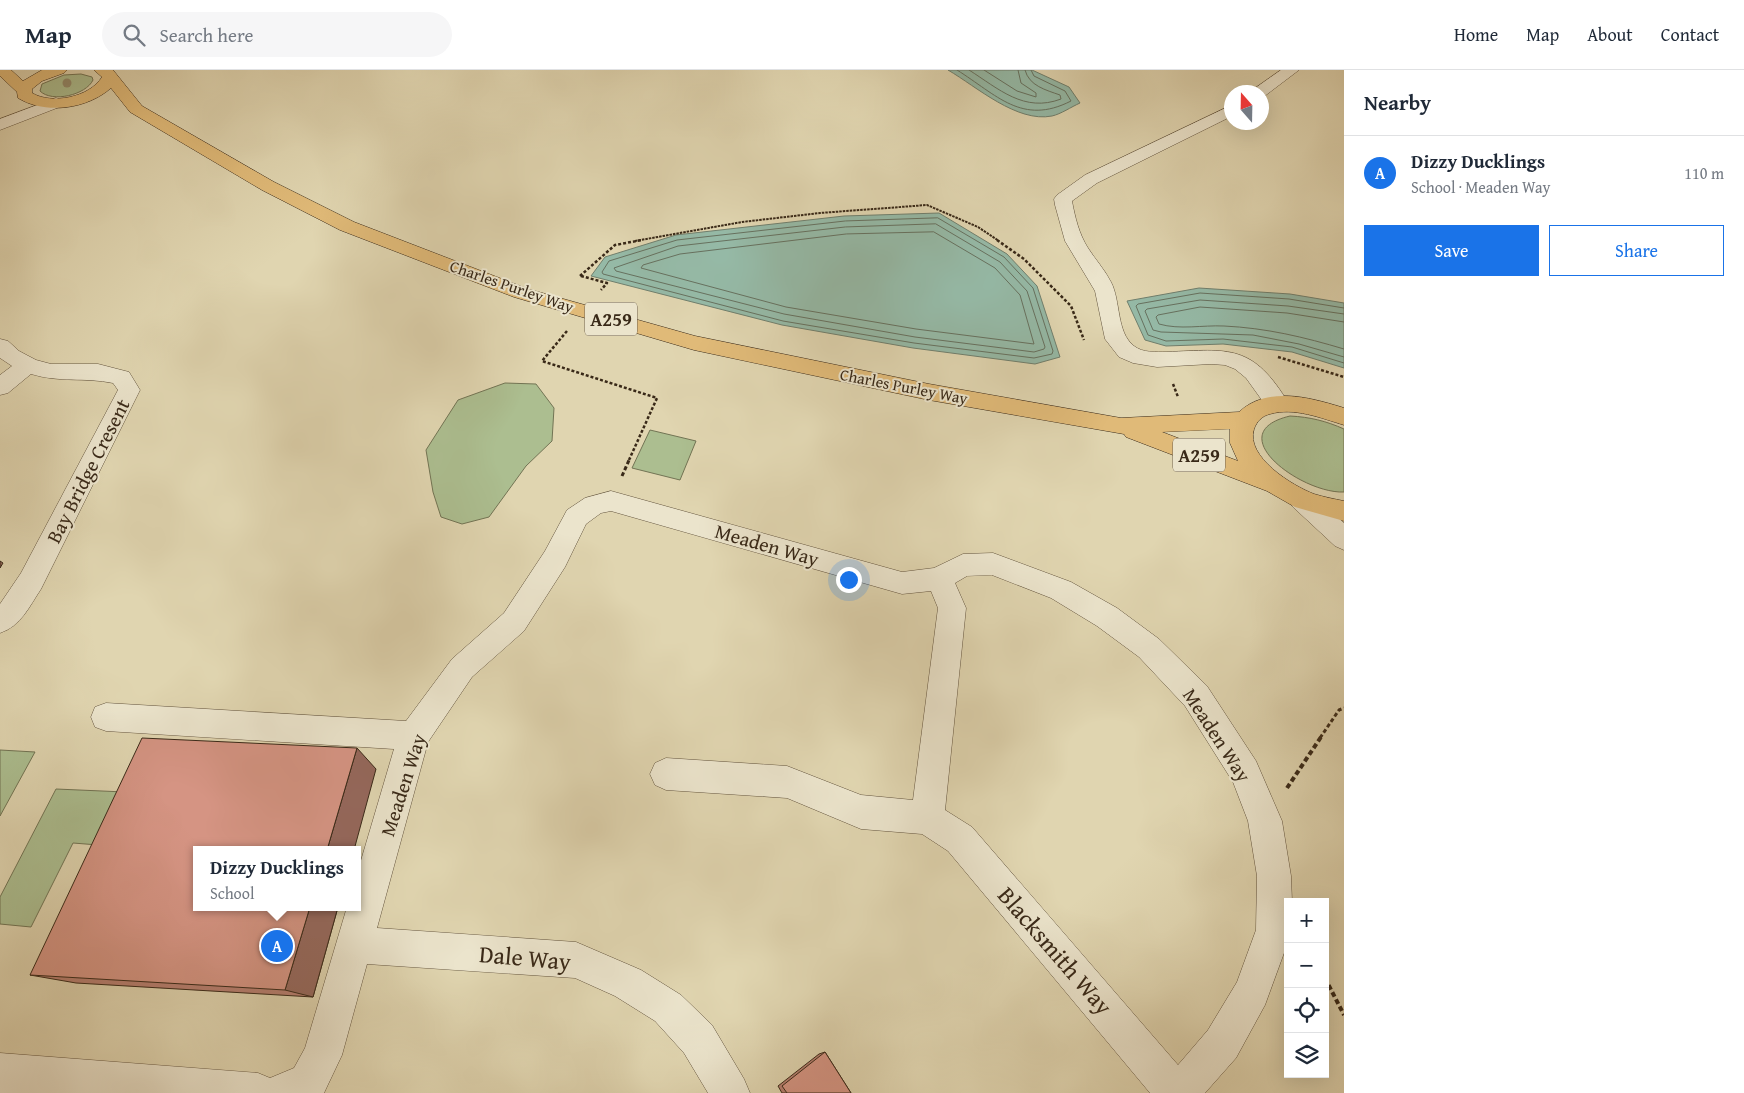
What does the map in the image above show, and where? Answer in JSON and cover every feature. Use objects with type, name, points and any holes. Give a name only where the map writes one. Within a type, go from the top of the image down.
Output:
[{"type":"main road","points":[[2,70],[35,102],[56,103],[79,99],[102,88],[108,83],[106,74]]},
{"type":"main road","points":[[24,92],[37,78],[59,70]]},
{"type":"main road","name":"Charles Purley Way","points":[[106,74],[120,106]]},
{"type":"main road","name":"Charles Purley Way","points":[[79,99],[120,106],[347,226],[521,293],[704,345],[929,392],[1122,426],[1277,486]]},
{"type":"main road","points":[[1344,417],[1327,410],[1300,404],[1277,404],[1257,410],[1245,420],[1241,434],[1245,451],[1257,469],[1277,486],[1302,500],[1329,509],[1344,511]]},
{"type":"main road","name":"Charles Purley Way","points":[[1122,426],[1245,420]]},
{"type":"street","points":[[1269,86],[1291,70]]},
{"type":"street","points":[[1,124],[24,92]]},
{"type":"street","points":[[1,124],[56,103]]},
{"type":"street","points":[[1224,114],[1091,179],[1064,199],[1065,214],[1076,244],[1102,283],[1108,298],[1116,338],[1127,352],[1149,360],[1172,360],[1218,355],[1242,363],[1258,375],[1277,404]]},
{"type":"street","name":"Bay Bridge Cresent","points":[[0,346],[11,356],[28,365],[50,372],[98,372],[121,377],[129,390],[31,581],[12,611],[0,621]]},
{"type":"street","points":[[0,387],[28,365]]},
{"type":"street","points":[[1302,500],[1344,539]]},
{"type":"street","name":"Meaden Way","points":[[283,1093],[308,1082],[322,1054],[414,736],[462,668],[514,622],[555,559],[576,518],[594,505],[611,501],[902,583],[939,579],[963,565],[993,564],[1000,566],[1061,590],[1107,618],[1142,643],[1196,696],[1245,772],[1265,821],[1274,876],[1274,930],[1252,992],[1222,1044],[1178,1093]]},
{"type":"street","points":[[926,818],[952,608],[939,579]]},
{"type":"street","points":[[106,717],[414,736]]},
{"type":"street","name":"Blacksmith Way","points":[[666,774],[787,782],[861,812],[926,818],[960,839],[1178,1093]]},
{"type":"street","name":"Dale Way","points":[[355,945],[576,960],[628,983],[668,1008],[698,1038],[730,1093]]},
{"type":"street","points":[[0,1073],[258,1093]]},
{"type":"path","points":[[611,501],[657,398],[542,361],[607,283],[580,276],[615,245],[742,222],[820,213],[927,205],[978,227],[1024,259],[1071,306],[1085,341],[1119,342]]},
{"type":"path","points":[[1233,360],[1265,353],[1344,377]]},
{"type":"path","points":[[1265,821],[1339,710],[1344,708]]},
{"type":"path","points":[[1339,710],[1344,713]]},
{"type":"path","points":[[1329,986],[1344,1015]]},
{"type":"shaded area","points":[[81,74],[92,77],[93,80],[83,90],[76,93],[60,97],[45,95],[40,91],[42,84],[64,75]]},
{"type":"shaded area","points":[[505,383],[536,384],[554,408],[552,441],[526,466],[489,517],[462,524],[441,517],[433,492],[426,450],[458,400]]},
{"type":"shaded area","points":[[1290,416],[1318,420],[1344,429],[1344,492],[1327,490],[1289,473],[1274,461],[1264,448],[1262,435],[1270,424]]},
{"type":"shaded area","points":[[650,430],[696,441],[680,480],[632,468]]},
{"type":"shaded area","points":[[0,750],[35,752],[0,816]]},
{"type":"shaded area","points":[[56,789],[125,792],[98,845],[73,843],[31,927],[0,924],[0,897]]},
{"type":"water","points":[[948,70],[1032,70],[1069,87],[1080,103],[1052,116],[1039,117],[1025,114],[998,102]]},
{"type":"water","points":[[939,213],[1007,254],[1037,286],[1060,357],[1035,364],[913,348],[782,325],[591,276],[605,257],[676,235],[844,216]]},
{"type":"water","points":[[1199,288],[1290,294],[1344,303],[1344,368],[1292,352],[1223,344],[1166,346],[1145,340],[1127,301]]},
{"type":"building","points":[[142,738],[357,748],[328,846],[193,846],[193,911],[309,911],[285,990],[30,975]]},
{"type":"building","points":[[825,1052],[851,1093],[787,1093],[782,1086]]},
{"type":"place","name":"Dizzy Ducklings","points":[[277,946]]}]
